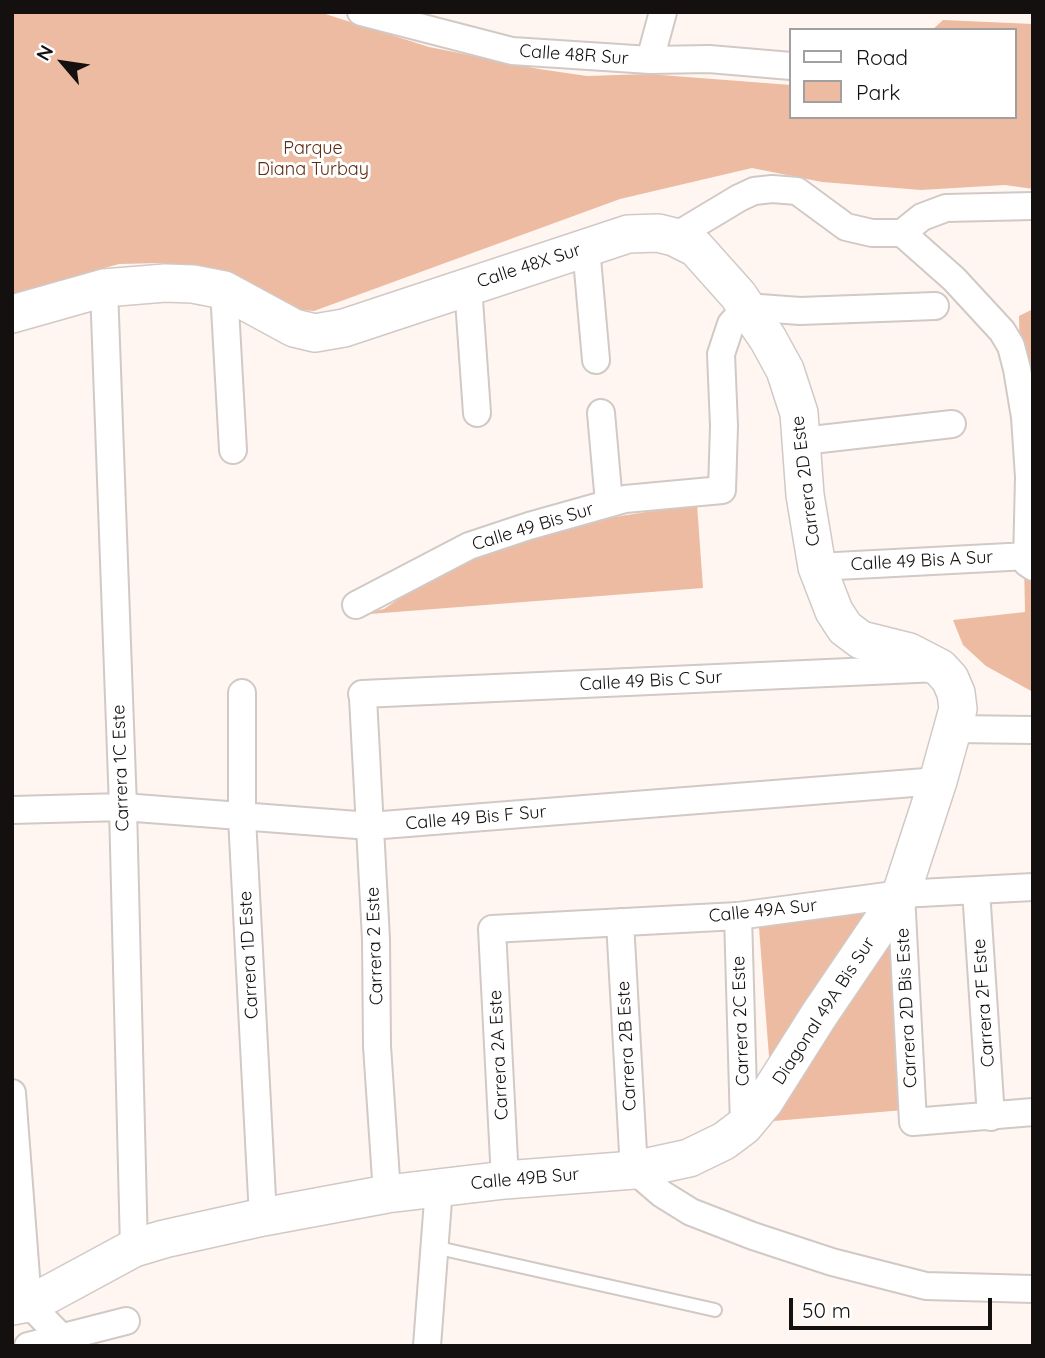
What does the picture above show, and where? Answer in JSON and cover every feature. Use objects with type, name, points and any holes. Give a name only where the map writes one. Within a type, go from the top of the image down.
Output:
[{"type":"street","name":"Calle 48R Sur","points":[[361,12],[390,16],[512,51],[650,60],[709,59],[790,66]]},
{"type":"street","points":[[650,60],[663,12]]},
{"type":"street","points":[[674,237],[747,194],[772,189],[797,191],[846,227],[872,233],[902,233],[922,217],[946,208],[1033,206]]},
{"type":"street","name":"Calle 48X Sur","points":[[12,314],[104,288],[165,283],[193,284],[224,290],[294,328],[315,333],[344,328],[635,233],[658,233],[674,237]]},
{"type":"street","points":[[902,233],[954,279],[1002,331],[1011,346],[1025,416],[1029,477],[1029,562]]},
{"type":"street","name":"Carrera 2D Este","points":[[674,237],[696,248],[710,263],[746,307],[785,370],[799,413],[805,495],[817,566],[834,611],[851,634],[861,640],[909,652],[940,668]]},
{"type":"street","points":[[586,247],[596,360]]},
{"type":"street","points":[[468,286],[477,413]]},
{"type":"street","name":"Carrera 1C Este","points":[[104,288],[123,807],[134,1248]]},
{"type":"street","points":[[224,290],[233,450]]},
{"type":"street","points":[[746,307],[800,311],[935,306]]},
{"type":"street","name":"Calle 49 Bis Sur","points":[[356,605],[470,546],[625,499],[722,490],[724,426],[721,354],[731,324],[746,307]]},
{"type":"street","points":[[601,413],[609,503]]},
{"type":"street","points":[[803,440],[952,424]]},
{"type":"street","name":"Calle 49 Bis A Sur","points":[[817,566],[1029,562]]},
{"type":"street","points":[[901,894],[939,781],[958,709],[950,679],[940,668]]},
{"type":"street","name":"Calle 49 Bis C Sur","points":[[363,696],[940,668]]},
{"type":"street","name":"Carrera 1D Este","points":[[242,693],[242,818],[263,1217]]},
{"type":"street","name":"Carrera 2 Este","points":[[363,696],[376,939],[377,1046],[387,1194]]},
{"type":"street","points":[[954,729],[1033,730]]},
{"type":"street","name":"Calle 49 Bis F Sur","points":[[12,810],[123,807],[370,826],[939,781]]},
{"type":"street","name":"Calle 49A Sur","points":[[492,929],[738,916],[901,894],[1033,887]]},
{"type":"street","name":"Carrera 2F Este","points":[[976,890],[991,1117]]},
{"type":"street","name":"Carrera 2D Bis Este","points":[[901,894],[913,1122],[991,1117]]},
{"type":"street","name":"Diagonal 49A Bis Sur","points":[[634,1170],[708,1151],[744,1126],[764,1102],[901,894]]},
{"type":"street","name":"Carrera 2C Este","points":[[738,916],[744,1126]]},
{"type":"street","name":"Carrera 2B Este","points":[[620,922],[634,1170]]},
{"type":"street","name":"Carrera 2A Este","points":[[492,929],[506,1180]]},
{"type":"street","points":[[12,1093],[20,1305],[66,1342]]},
{"type":"street","points":[[991,1117],[1033,1112]]},
{"type":"street","points":[[634,1170],[662,1194],[691,1212],[753,1237],[832,1262],[926,1286],[1033,1289]]},
{"type":"street","name":"Calle 49B Sur","points":[[20,1305],[134,1248],[164,1238],[387,1194],[506,1180],[634,1170]]},
{"type":"street","points":[[427,1346],[439,1187]]},
{"type":"street","points":[[28,1346],[66,1342],[126,1321]]},
{"type":"lane","points":[[434,1247],[715,1310]]},
{"type":"green space","name":"Parque Diana Turbay","points":[[12,12],[319,12],[429,47],[539,69],[587,76],[648,74],[790,85],[790,119],[1017,119],[1017,28],[934,28],[943,20],[1033,24],[1033,189],[1005,185],[921,190],[822,182],[752,168],[620,199],[314,311],[301,310],[190,267],[162,263],[119,264],[12,294]]},
{"type":"green space","points":[[1033,309],[1033,692],[986,666],[963,645],[953,620],[1025,612],[1019,316]]},
{"type":"green space","points":[[697,504],[703,588],[357,615],[384,609],[423,583],[481,555],[564,525]]},
{"type":"green space","points":[[888,905],[904,1110],[774,1121],[758,915]]}]
